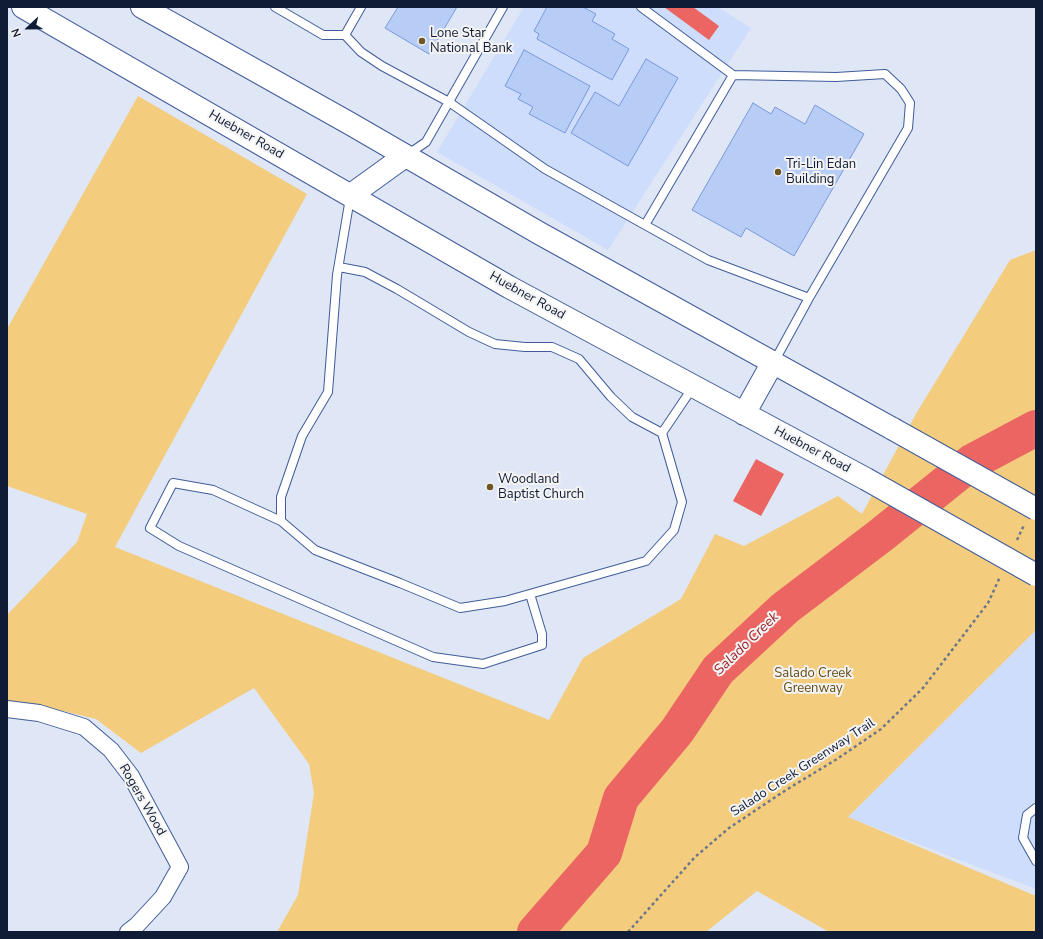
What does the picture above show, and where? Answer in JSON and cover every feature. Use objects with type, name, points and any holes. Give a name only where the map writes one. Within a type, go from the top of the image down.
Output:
[{"type":"main road","name":"Huebner Road","points":[[23,7],[509,287],[866,479],[1036,575]]},
{"type":"main road","points":[[142,7],[539,233],[894,429],[1030,516]]},
{"type":"main road","points":[[351,195],[405,156]]},
{"type":"main road","points":[[744,414],[773,362]]},
{"type":"street","name":"Rogers Wood","points":[[7,709],[39,713],[84,728],[111,750],[131,776],[180,867],[163,897],[137,925],[128,932]]},
{"type":"lane","points":[[275,7],[323,35],[345,35],[361,52],[382,66],[449,102],[544,169],[645,226],[708,260],[809,298]]},
{"type":"lane","points":[[345,35],[361,7]]},
{"type":"lane","points":[[405,156],[426,142],[504,7]]},
{"type":"lane","points":[[641,7],[733,75],[836,77],[885,74],[901,89],[910,104],[908,128],[773,362]]},
{"type":"lane","points":[[645,226],[733,75]]},
{"type":"lane","points":[[281,521],[281,497],[302,436],[328,392],[339,267],[351,195]]},
{"type":"lane","points":[[339,267],[365,272],[396,288],[469,332],[495,344],[525,347],[552,347],[579,359],[611,396],[632,417],[662,433]]},
{"type":"lane","points":[[530,594],[542,634],[542,646],[483,664],[433,657],[179,546],[150,528],[173,483],[213,490],[281,521],[315,550],[460,608],[505,601],[530,594],[646,562],[674,530],[682,502],[662,433],[693,387]]},
{"type":"lane","points":[[1036,808],[1027,815],[1023,838],[1036,861]]},
{"type":"path","points":[[1015,543],[1030,516]]},
{"type":"path","name":"Salado Creek Greenway Trail","points":[[628,932],[695,857],[729,828],[881,729],[923,688],[988,604],[1003,570]]},
{"type":"shaded area","points":[[524,7],[718,7],[751,28],[608,250],[437,152]]},
{"type":"shaded area","points":[[664,7],[693,7],[719,26],[709,40]]},
{"type":"shaded area","points":[[756,459],[784,474],[761,516],[733,501]]},
{"type":"shaded area","points":[[1036,630],[1036,889],[847,817]]},
{"type":"green space","name":"Salado Creek Greenway","points":[[138,96],[307,194],[115,547],[549,720],[583,658],[681,599],[715,534],[744,546],[838,496],[862,514],[917,412],[1010,260],[1036,250],[1036,630],[848,817],[1036,896],[1036,932],[829,932],[757,891],[706,932],[277,932],[298,895],[314,793],[309,764],[254,688],[141,753],[96,719],[38,705],[7,701],[7,615],[77,542],[87,514],[7,486],[7,329]]},
{"type":"building","name":"Lone Star National Bank","points":[[398,7],[457,7],[429,54],[385,28]]},
{"type":"building","points":[[547,7],[583,7],[596,14],[592,21],[615,34],[612,39],[629,49],[612,80],[537,39],[539,34],[534,31]]},
{"type":"building","points":[[524,50],[590,86],[565,133],[529,114],[533,107],[518,99],[521,94],[505,86]]},
{"type":"building","points":[[646,59],[678,78],[628,166],[571,133],[595,92],[619,106]]},
{"type":"building","name":"Tri-Lin Edan Building","points":[[753,103],[771,114],[775,107],[805,124],[815,105],[864,134],[794,256],[746,228],[741,237],[692,210]]},
{"type":"waterway","name":"Salado Creek","points":[[535,932],[604,853],[621,798],[677,731],[718,670],[785,608],[880,536],[972,462],[1036,428]]},
{"type":"place","name":"Lone Star National Bank","points":[[422,41]]},
{"type":"place","name":"Tri-Lin Edan Building","points":[[778,172]]},
{"type":"place","name":"Woodland Baptist Church","points":[[490,487]]}]
